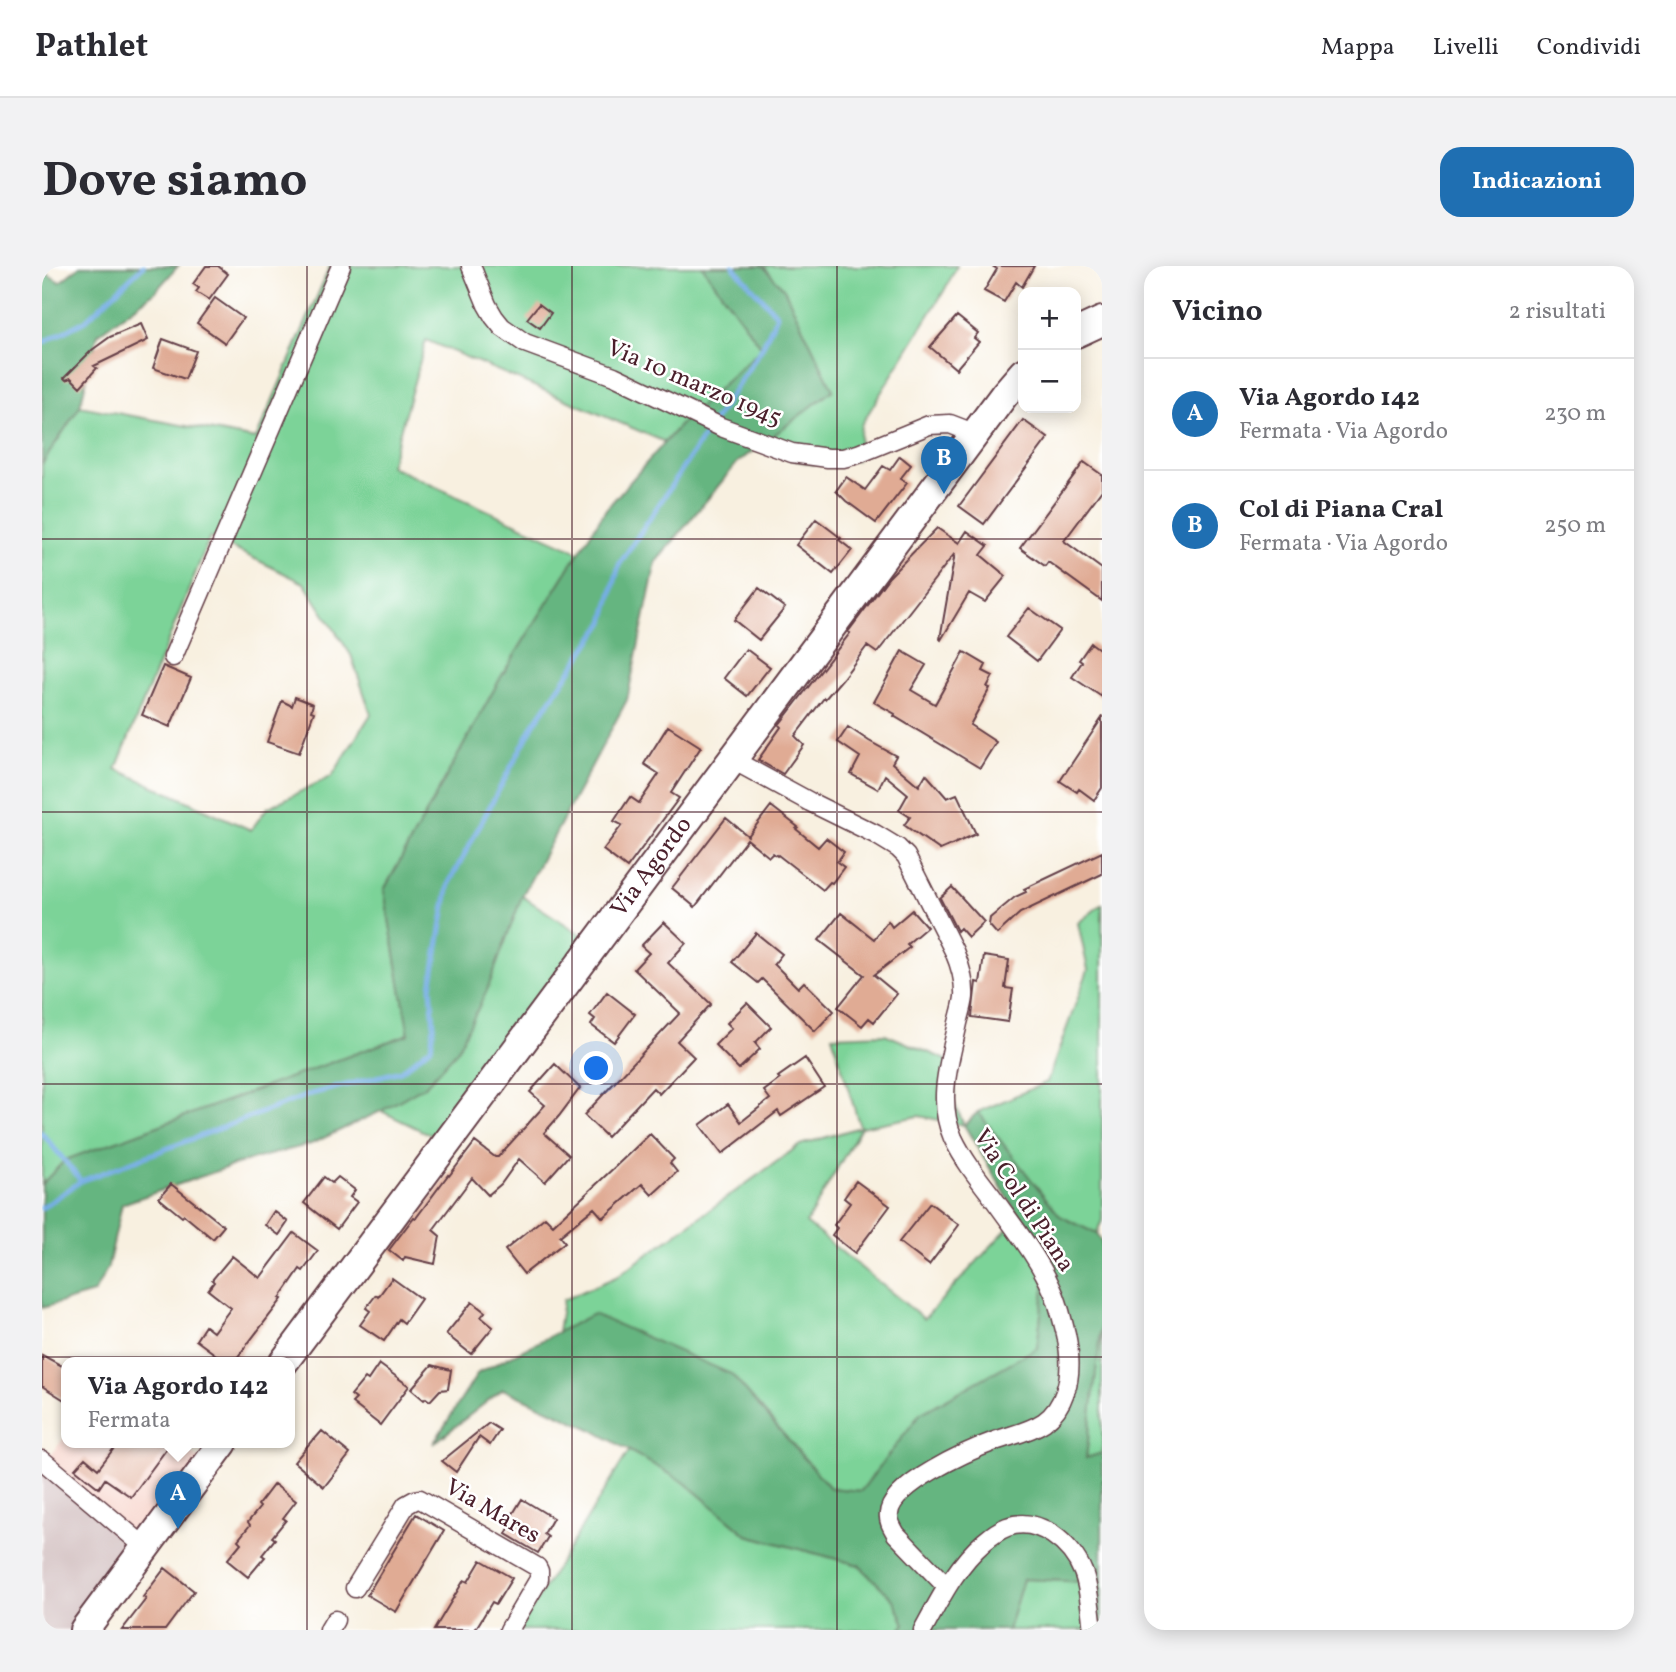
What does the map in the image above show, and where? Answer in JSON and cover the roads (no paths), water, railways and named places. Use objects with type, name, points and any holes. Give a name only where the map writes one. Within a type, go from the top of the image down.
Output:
[{"type":"main road","points":[[1081,331],[1102,321]]},
{"type":"main road","name":"Via Agordo","points":[[287,1357],[1018,379]]},
{"type":"main road","points":[[83,1630],[219,1448]]},
{"type":"street","points":[[173,657],[341,266]]},
{"type":"street","name":"Via 10 marzo 1945","points":[[471,266],[494,317],[502,327],[524,343],[614,376],[721,427],[792,453],[843,458],[929,425],[950,424],[976,433]]},
{"type":"street","name":"Via Col di Piana","points":[[733,760],[875,834],[906,856],[954,951],[963,982],[964,997],[944,1087],[952,1135],[962,1156],[1035,1257],[1060,1308],[1070,1350],[1070,1367],[1069,1381],[1055,1412],[1035,1427],[994,1442],[929,1472],[906,1488],[890,1506],[888,1515],[896,1534],[947,1587]]},
{"type":"street","points":[[42,1460],[145,1547]]},
{"type":"street","name":"Via Mares","points":[[355,1588],[406,1505],[420,1499],[533,1564],[539,1571],[539,1579],[509,1630]]},
{"type":"street","points":[[923,1630],[947,1587],[969,1557],[995,1533],[1020,1524],[1044,1530],[1059,1539],[1074,1554],[1084,1574],[1093,1630]]},
{"type":"waterway","points":[[42,343],[85,321],[143,266]]},
{"type":"waterway","points":[[42,1208],[81,1181],[311,1094],[401,1071],[431,1047],[434,1026],[431,987],[449,883],[534,724],[604,622],[619,565],[762,348],[777,315],[733,266]]},
{"type":"waterway","points":[[42,1133],[81,1181]]},
{"type":"place","name":"Col di Piana Cral","points":[[944,494]]},
{"type":"place","name":"Via Agordo 142","points":[[178,1529]]}]
